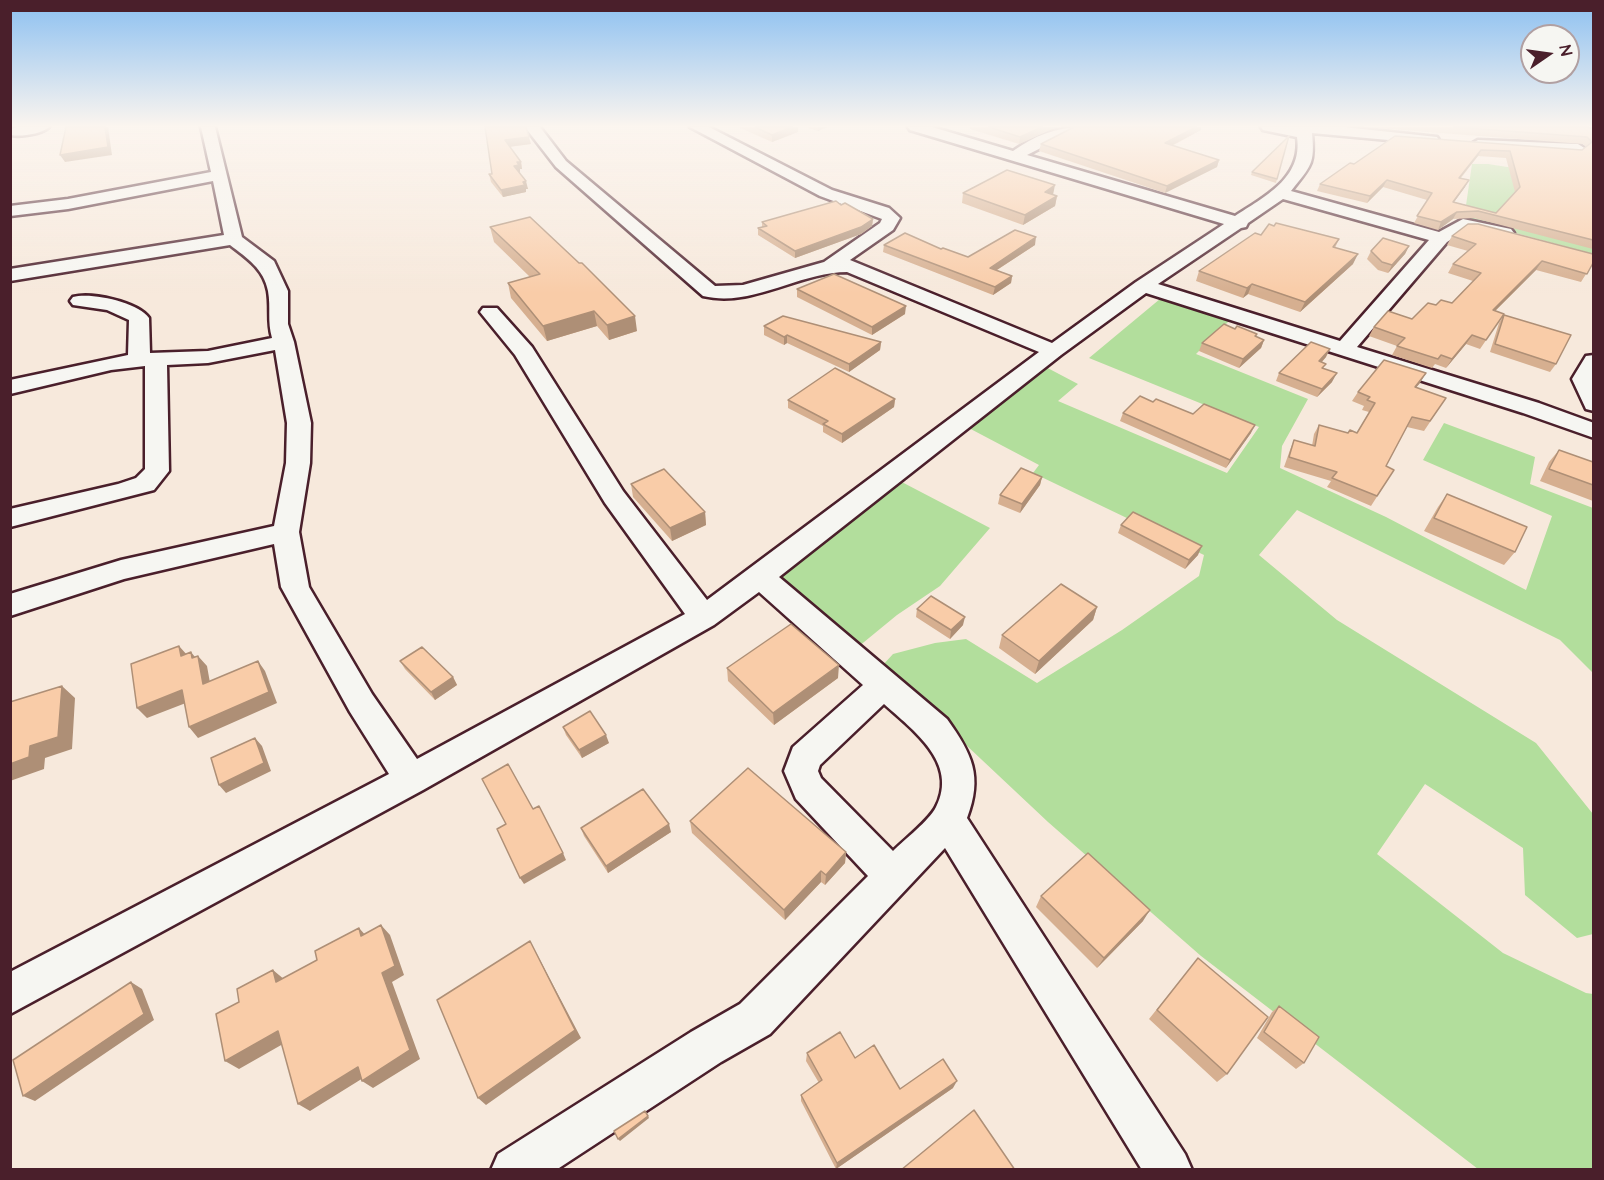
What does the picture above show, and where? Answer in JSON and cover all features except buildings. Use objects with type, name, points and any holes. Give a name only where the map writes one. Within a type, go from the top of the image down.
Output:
[{"type":"street","points":[[10,211],[68,204],[182,182]]},
{"type":"street","points":[[221,182],[234,239],[267,265],[278,291],[278,324],[284,342],[299,423],[298,463],[286,532],[295,587],[361,703],[411,779]]},
{"type":"street","points":[[582,182],[710,292],[725,294],[747,290],[809,269],[831,265],[850,267],[1054,351]]},
{"type":"street","points":[[804,182],[826,193],[883,212],[891,218],[887,226],[831,265]]},
{"type":"street","points":[[1100,182],[1240,223]]},
{"type":"street","points":[[10,994],[411,779],[704,617],[760,577],[1054,351],[1143,286],[1240,223],[1281,193],[1290,182]]},
{"type":"street","points":[[1281,193],[1441,238]]},
{"type":"street","points":[[1344,350],[1441,238],[1459,225],[1466,224],[1517,237]]},
{"type":"street","points":[[10,276],[234,239]]},
{"type":"street","points":[[1143,286],[1531,408],[1593,431]]},
{"type":"street","points":[[10,518],[145,484],[158,471],[147,360],[139,318],[126,309],[110,304],[80,301]]},
{"type":"street","points":[[490,312],[524,352],[614,497],[704,617]]},
{"type":"street","points":[[10,387],[147,360],[208,357],[284,342]]},
{"type":"street","points":[[1593,361],[1583,379],[1593,404]]},
{"type":"street","points":[[10,604],[121,570],[286,532]]},
{"type":"street","points":[[514,1170],[706,1047],[755,1019],[948,820],[958,798],[959,773],[951,751],[934,729],[760,577]]},
{"type":"street","points":[[884,685],[805,757],[801,771],[808,788],[893,876]]},
{"type":"street","points":[[948,820],[1169,1170]]},
{"type":"green space","points":[[1469,182],[1593,182],[1593,254],[1464,219]]},
{"type":"green space","points":[[1166,294],[1232,318],[1196,354],[1308,399],[1282,446],[1280,468],[1386,517],[1526,590],[1552,516],[1423,460],[1444,423],[1535,457],[1530,484],[1593,508],[1593,673],[1560,640],[1297,510],[1259,555],[1337,620],[1536,743],[1593,814],[1593,934],[1577,938],[1525,895],[1523,848],[1425,784],[1377,854],[1503,953],[1586,993],[1593,994],[1593,1169],[1478,1169],[1201,956],[1048,822],[882,666],[893,654],[935,643],[966,639],[1037,683],[1122,630],[1199,576],[1204,555],[1033,473],[1039,465],[965,426],[1040,364],[1078,384],[1058,401],[1227,473],[1259,427],[1089,358]]},
{"type":"green space","points":[[896,479],[990,528],[940,586],[897,615],[858,647],[770,581]]}]
